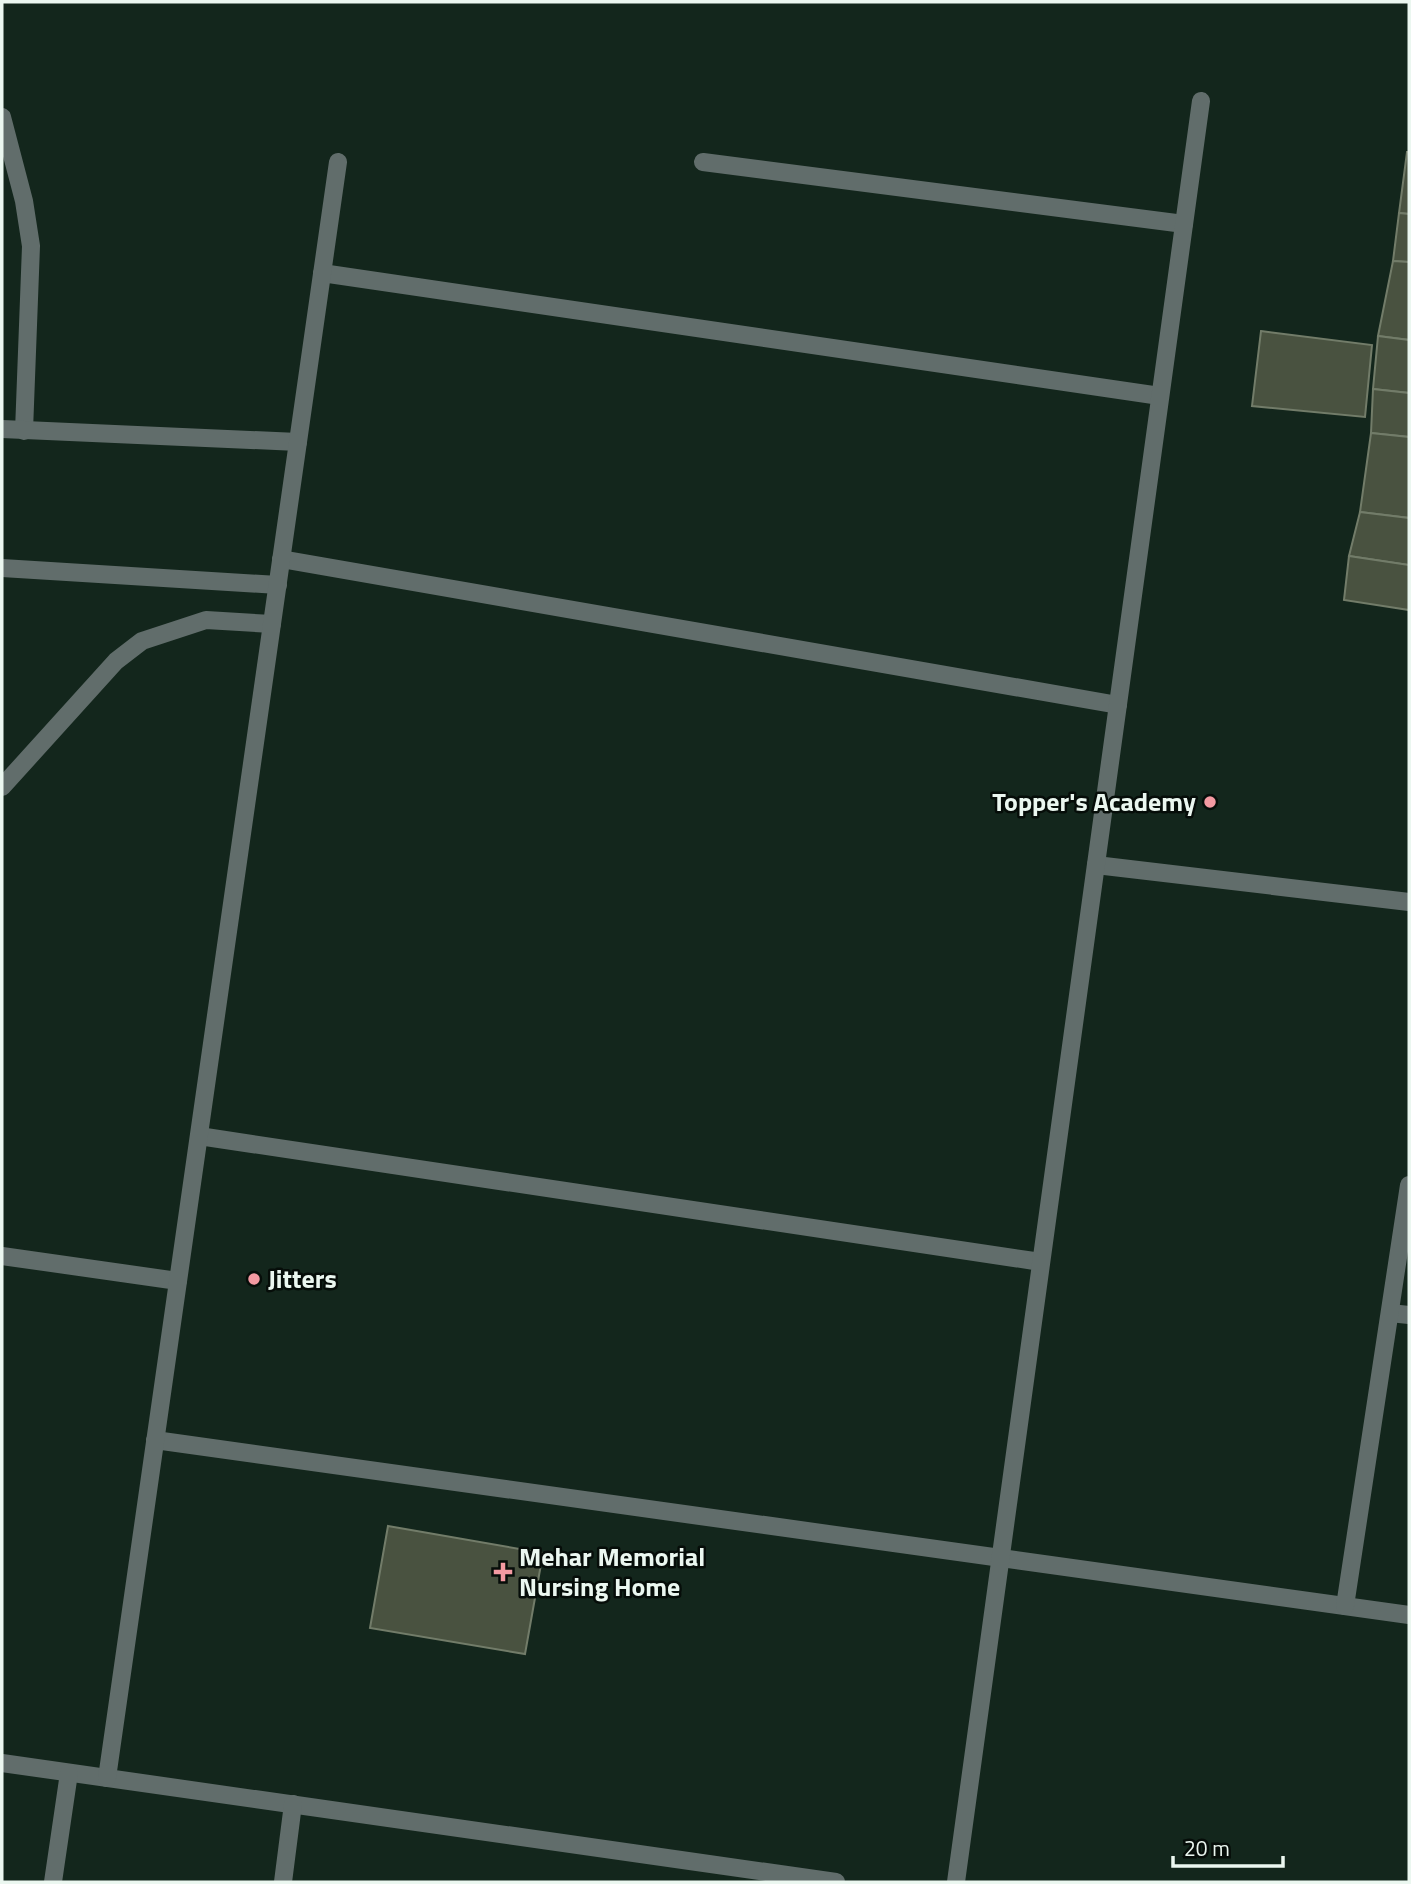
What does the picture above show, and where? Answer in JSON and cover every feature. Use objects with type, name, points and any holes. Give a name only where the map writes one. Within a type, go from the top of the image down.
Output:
[{"type":"street","points":[[956,1882],[1201,100]]},
{"type":"street","points":[[2,117],[24,201],[31,246],[24,431]]},
{"type":"street","points":[[107,1778],[338,162]]},
{"type":"street","points":[[703,162],[1184,224]]},
{"type":"street","points":[[322,273],[1160,396]]},
{"type":"street","points":[[2,429],[298,443]]},
{"type":"street","points":[[281,559],[1118,705]]},
{"type":"street","points":[[2,568],[278,585]]},
{"type":"street","points":[[2,786],[116,661],[142,641],[206,620],[272,624]]},
{"type":"street","points":[[1096,865],[1409,902]]},
{"type":"street","points":[[199,1136],[1041,1262]]},
{"type":"street","points":[[1345,1606],[1409,1185]]},
{"type":"street","points":[[2,1256],[178,1281]]},
{"type":"street","points":[[1390,1313],[1409,1315]]},
{"type":"street","points":[[155,1440],[1409,1615]]},
{"type":"street","points":[[2,1763],[836,1882]]},
{"type":"street","points":[[53,1882],[69,1773]]},
{"type":"street","points":[[283,1882],[293,1804]]},
{"type":"building","points":[[1409,152],[1409,214],[1399,213]]},
{"type":"building","points":[[1399,213],[1409,214],[1409,262],[1393,261]]},
{"type":"building","points":[[1393,261],[1409,262],[1409,340],[1378,336]]},
{"type":"building","points":[[1261,331],[1372,345],[1365,417],[1252,406]]},
{"type":"building","points":[[1378,336],[1409,340],[1409,393],[1373,389]]},
{"type":"building","points":[[1373,389],[1409,393],[1409,437],[1371,433]]},
{"type":"building","points":[[1371,433],[1409,437],[1409,518],[1360,512]]},
{"type":"building","points":[[1360,512],[1409,518],[1409,565],[1349,556]]},
{"type":"building","points":[[1349,556],[1409,565],[1409,610],[1344,600]]},
{"type":"building","points":[[388,1526],[543,1553],[525,1654],[370,1628]]},
{"type":"place","name":"Topper's Academy","points":[[1210,802]]},
{"type":"place","name":"Jitters","points":[[254,1279]]},
{"type":"place","name":"Mehar Memorial Nursing Home","points":[[503,1572]]}]
